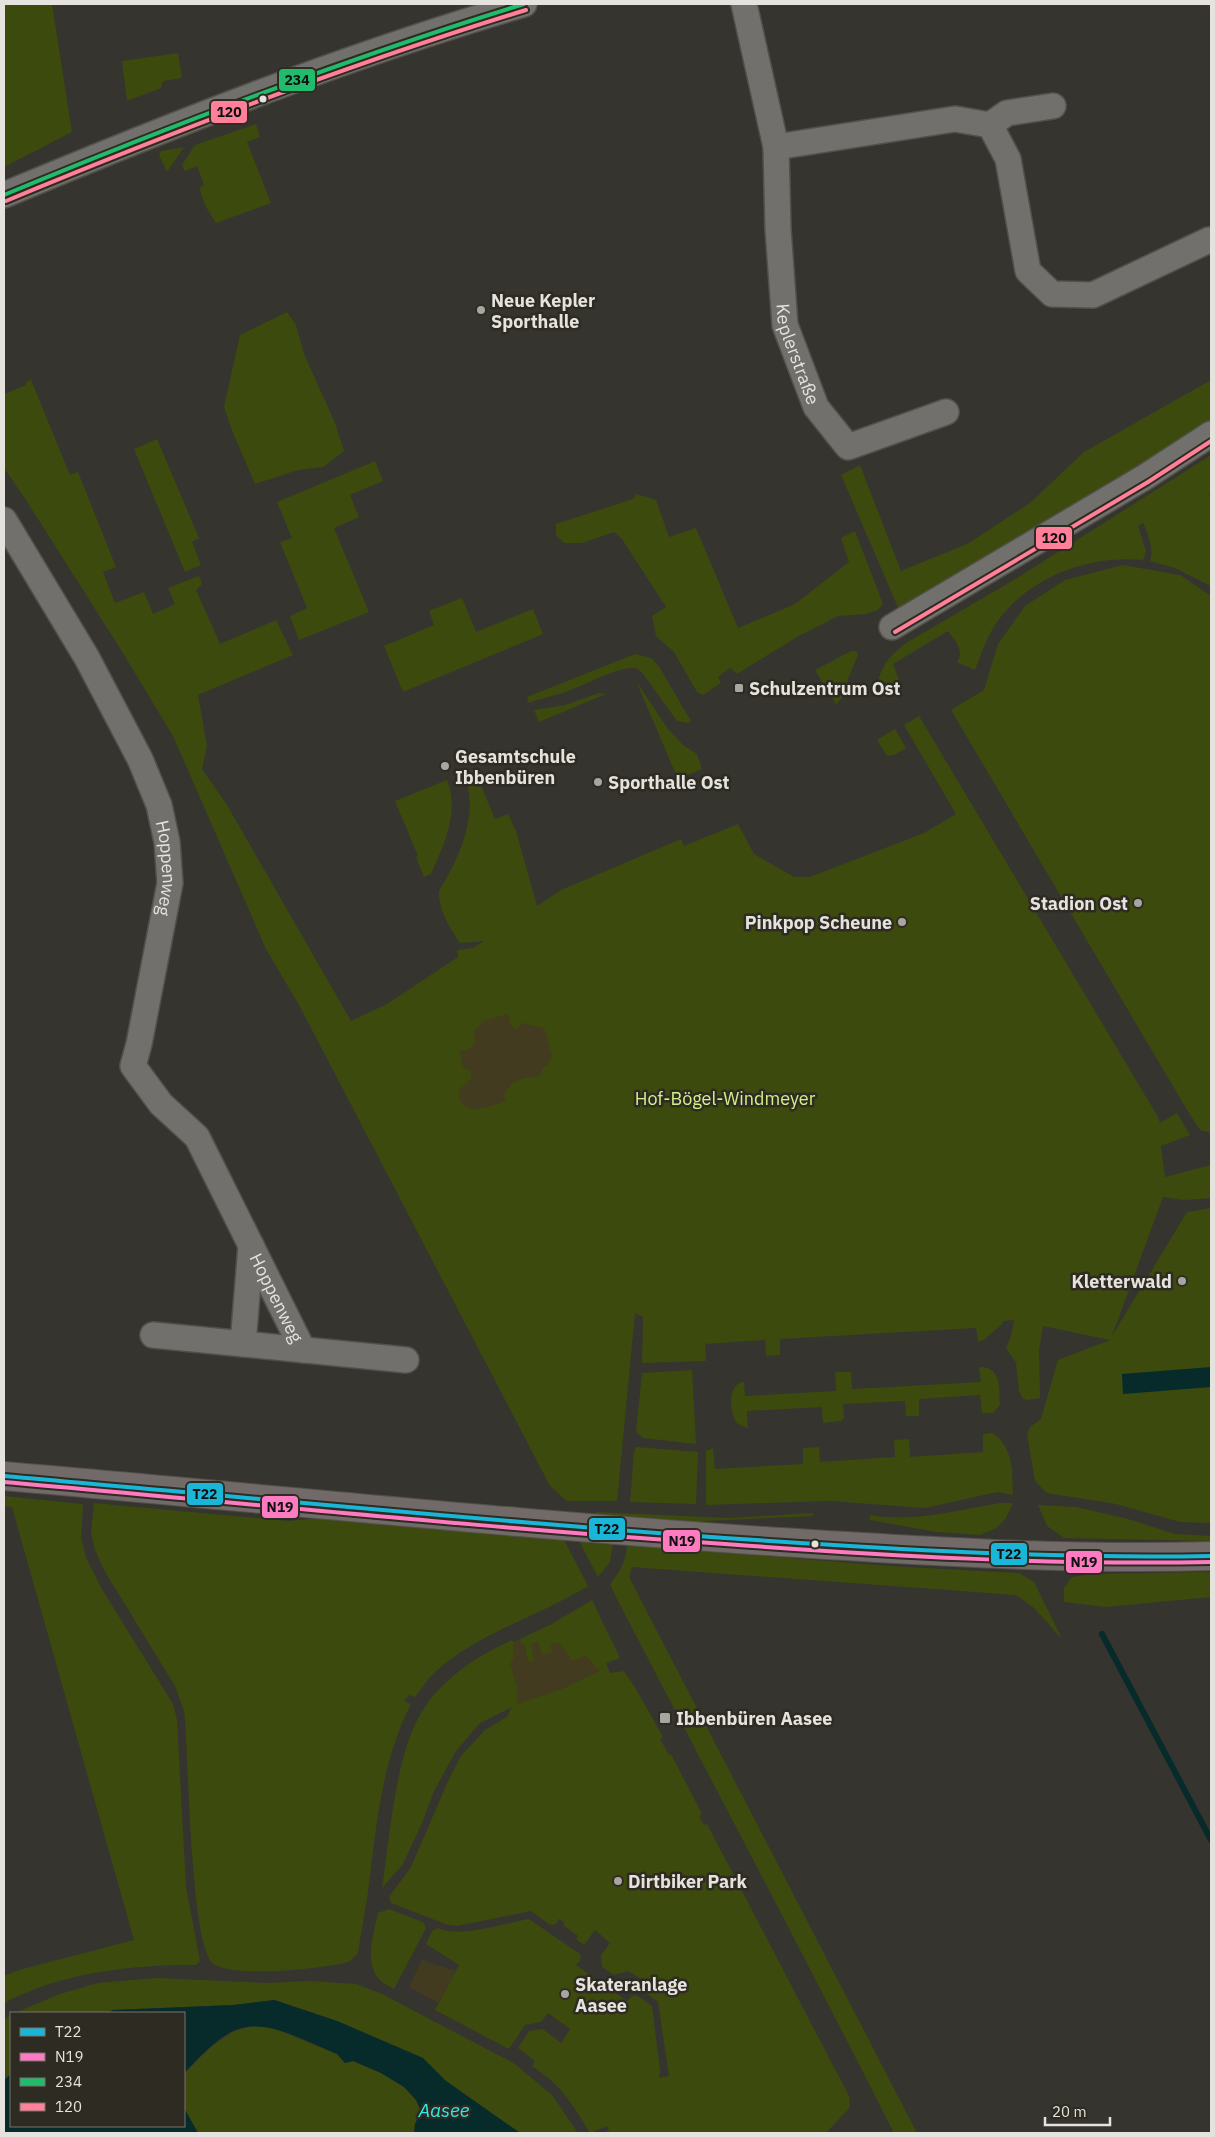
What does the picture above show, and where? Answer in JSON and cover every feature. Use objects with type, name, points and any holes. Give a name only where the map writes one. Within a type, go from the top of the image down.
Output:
[{"type":"main road","points":[[4,1476],[532,1524],[700,1537],[996,1554],[1141,1557],[1211,1556]]},
{"type":"street","points":[[4,195],[242,99],[445,27],[524,4]]},
{"type":"street","name":"Keplerstraße","points":[[744,4],[776,147],[778,229],[785,325],[816,407],[848,447],[946,412]]},
{"type":"street","points":[[776,147],[955,119],[990,125],[1007,113],[1053,106]]},
{"type":"street","points":[[990,125],[1008,159],[1028,271],[1052,294],[1093,295],[1209,240]]},
{"type":"street","points":[[892,627],[1145,477],[1211,434]]},
{"type":"street","name":"Hoppenweg","points":[[4,520],[87,658],[140,759],[159,805],[167,842],[170,883],[139,1044],[133,1066],[161,1104],[197,1137],[304,1350]]},
{"type":"street","name":"Hoppenweg","points":[[244,1344],[251,1245]]},
{"type":"street","name":"Hoppenweg","points":[[153,1335],[406,1360]]},
{"type":"green space","points":[[4,4],[52,4],[72,132],[4,167]]},
{"type":"green space","points":[[178,53],[182,78],[163,81],[161,88],[127,101],[122,61]]},
{"type":"green space","points":[[256,124],[260,137],[247,142],[271,203],[216,223],[206,207],[199,188],[204,185],[197,166],[185,171],[182,165],[195,145]]},
{"type":"green space","points":[[184,147],[167,172],[159,155],[161,151]]},
{"type":"green space","points":[[287,312],[296,325],[304,354],[335,423],[344,451],[323,467],[298,470],[255,484],[224,407],[240,335]]},
{"type":"green space","name":"Hof-Bögel-Windmeyer","points":[[31,380],[70,475],[78,472],[116,567],[103,572],[115,603],[144,592],[153,614],[175,604],[168,588],[199,576],[202,584],[196,590],[220,644],[276,620],[293,655],[198,695],[207,746],[202,769],[227,805],[351,1021],[387,1004],[458,957],[457,950],[473,948],[484,941],[460,943],[445,918],[439,898],[439,891],[454,864],[469,819],[470,804],[464,774],[474,769],[495,819],[508,814],[516,831],[537,906],[561,890],[681,839],[684,846],[738,824],[754,854],[794,877],[810,877],[924,833],[956,814],[904,725],[919,716],[1160,1123],[1177,1113],[1190,1135],[1161,1146],[1165,1177],[1211,1165],[1211,1198],[1184,1200],[1163,1197],[1112,1336],[1187,1212],[1211,1208],[1211,1523],[1180,1522],[1116,1504],[1047,1493],[1035,1481],[1027,1434],[1030,1427],[1041,1419],[1058,1360],[1110,1340],[1043,1326],[1039,1350],[1040,1398],[1027,1400],[1022,1398],[1019,1391],[1016,1363],[1006,1348],[1014,1320],[1003,1321],[984,1340],[978,1342],[976,1328],[780,1339],[780,1355],[766,1356],[765,1340],[705,1344],[706,1361],[642,1363],[643,1317],[635,1313],[617,1501],[567,1501],[550,1486],[299,1005],[266,949],[173,736],[123,653],[4,468],[4,391],[5,394],[26,385],[26,382]]},
{"type":"green space","points":[[1211,380],[1211,420],[1104,491],[900,612],[841,475],[860,465],[901,571],[969,543],[1030,503],[1084,452]]},
{"type":"green space","points":[[157,439],[199,538],[192,542],[201,565],[185,572],[134,449]]},
{"type":"green space","points":[[1211,455],[1211,489],[1209,495],[1211,498],[1211,586],[1175,568],[1150,561],[1151,547],[1143,523],[1138,526],[1146,551],[1143,560],[1123,559],[1084,565],[1046,579],[1029,590],[1013,603],[1000,618],[992,630],[975,670],[957,662],[960,650],[948,631],[893,664],[900,683],[884,693],[877,684],[888,660],[906,643],[1017,578]]},
{"type":"green space","points":[[375,461],[383,481],[350,495],[359,517],[334,528],[369,612],[299,640],[290,616],[307,608],[280,542],[292,538],[277,502]]},
{"type":"green space","points":[[636,494],[656,500],[669,537],[696,528],[738,628],[795,604],[849,562],[841,538],[855,531],[883,604],[878,610],[866,614],[838,616],[797,637],[737,674],[730,668],[718,677],[721,683],[703,695],[697,692],[674,652],[656,636],[652,616],[666,607],[622,539],[614,532],[582,543],[564,543],[556,535],[556,524],[633,499]]},
{"type":"green space","name":"Stadion Ost","points":[[1123,565],[1180,575],[1211,596],[1211,1133],[1200,1130],[1187,1110],[951,710],[984,690],[998,644],[1025,606],[1065,580]]},
{"type":"green space","points":[[462,598],[476,632],[533,609],[543,634],[403,692],[384,646],[434,625],[429,611]]},
{"type":"green space","points":[[851,651],[856,651],[858,655],[848,679],[846,694],[836,704],[815,670]]},
{"type":"green space","points":[[635,654],[651,658],[658,665],[691,721],[687,723],[677,721],[644,675],[636,668],[627,668],[608,674],[567,691],[529,703],[527,697]]},
{"type":"green space","points":[[636,681],[668,729],[683,745],[697,754],[702,769],[678,779]]},
{"type":"green space","points":[[599,693],[606,694],[539,722],[534,710],[565,705]]},
{"type":"green space","points":[[895,729],[906,748],[894,755],[887,756],[877,740]]},
{"type":"green space","points":[[447,780],[452,804],[449,828],[431,874],[424,877],[416,857],[418,856],[395,801]]},
{"type":"green space","points":[[979,1367],[992,1370],[998,1380],[1000,1405],[993,1413],[982,1413],[980,1395],[919,1399],[919,1416],[906,1416],[905,1401],[843,1404],[844,1418],[841,1421],[823,1423],[822,1407],[747,1411],[748,1429],[737,1423],[732,1413],[732,1393],[738,1384],[744,1382],[745,1396],[836,1391],[835,1372],[851,1372],[852,1389],[981,1382]]},
{"type":"green space","points":[[692,1370],[696,1444],[643,1438],[636,1432],[642,1373]]},
{"type":"green space","points":[[993,1433],[1005,1446],[1011,1461],[1013,1495],[997,1492],[925,1508],[829,1501],[706,1505],[706,1451],[713,1448],[715,1469],[803,1464],[803,1448],[819,1447],[820,1462],[895,1457],[894,1440],[909,1439],[910,1457],[983,1452],[983,1434]]},
{"type":"green space","points":[[636,1447],[698,1452],[696,1504],[630,1502]]},
{"type":"green space","points":[[4,1496],[82,1504],[81,1538],[86,1558],[103,1591],[173,1704],[177,1720],[186,1887],[200,1961],[196,1965],[134,1968],[74,1977],[35,1989],[15,1997],[4,2004],[4,1976],[19,1970],[134,1940],[12,1507],[4,1506]]},
{"type":"green space","points":[[94,1503],[289,1521],[330,1517],[563,1538],[588,1586],[470,1646],[434,1673],[415,1697],[409,1695],[404,1701],[411,1704],[401,1726],[386,1772],[377,1820],[358,1953],[350,1961],[337,1965],[305,1969],[246,1971],[222,1968],[215,1965],[206,1952],[195,1889],[184,1711],[175,1686],[104,1570],[95,1550],[91,1533]]},
{"type":"green space","points":[[1000,1503],[1013,1503],[1006,1518],[997,1528],[980,1535],[937,1532],[870,1520],[870,1515],[919,1517]]},
{"type":"green space","points":[[1038,1505],[1076,1507],[1128,1519],[1175,1534],[1211,1536],[1211,1541],[1064,1538],[1047,1526]]},
{"type":"green space","points":[[597,1512],[728,1518],[813,1513],[813,1516],[688,1522],[594,1516]]},
{"type":"green space","points":[[578,1539],[613,1543],[610,1562],[598,1577]]},
{"type":"green space","points":[[627,1545],[889,1566],[1019,1573],[1034,1582],[1062,1639],[1034,1608],[1016,1595],[632,1567],[629,1577],[917,2133],[894,2133],[619,1603],[610,1584],[622,1566]]},
{"type":"green space","points":[[1211,1572],[1211,1597],[1106,1607],[1064,1602],[1064,1588],[1072,1577],[1092,1574]]},
{"type":"green space","points":[[592,1600],[620,1658],[606,1663],[610,1673],[624,1671],[636,1689],[663,1737],[660,1739],[669,1755],[671,1754],[702,1814],[699,1817],[704,1825],[707,1824],[849,2096],[850,2107],[826,2133],[603,2133],[609,2130],[607,2126],[590,2133],[566,2096],[532,2066],[535,2061],[518,2048],[529,2031],[543,2029],[561,2043],[570,2029],[548,2013],[541,2022],[525,2025],[509,2049],[435,2010],[459,1965],[426,1944],[432,1931],[438,1928],[447,1931],[470,1931],[529,1919],[580,1954],[581,1959],[576,1965],[627,2001],[636,1995],[652,2006],[660,2071],[659,2078],[669,2076],[658,2002],[638,1987],[643,1980],[628,1971],[614,1975],[602,1967],[601,1955],[610,1943],[595,1930],[584,1945],[576,1939],[578,1936],[563,1925],[564,1922],[559,1919],[556,1924],[550,1925],[531,1911],[457,1926],[448,1925],[391,1903],[389,1897],[411,1867],[461,1756],[485,1730],[507,1717],[512,1707],[480,1723],[456,1751],[434,1791],[403,1864],[382,1888],[400,1772],[414,1728],[431,1698],[451,1678],[474,1660],[512,1640],[513,1642],[550,1625]]},
{"type":"green space","points":[[389,1909],[423,1922],[426,1928],[394,1989],[378,1978],[374,1971],[371,1955],[378,1913]]},
{"type":"green space","points":[[156,1978],[267,1983],[310,1981],[356,1984],[382,1994],[515,2064],[552,2095],[578,2133],[520,2133],[446,2081],[423,2058],[337,2021],[275,2000],[233,2005],[113,2010],[110,2012],[17,2012],[60,1994],[98,1983]]},
{"type":"green space","points":[[10,2016],[10,2075],[4,2080],[4,2020]]},
{"type":"green space","points":[[254,2025],[268,2026],[337,2054],[345,2063],[353,2061],[381,2073],[404,2087],[416,2100],[421,2111],[415,2124],[414,2133],[198,2133],[185,2110],[185,2073],[208,2049],[232,2032]]},
{"type":"sand","points":[[508,1014],[511,1026],[517,1030],[522,1023],[544,1028],[552,1056],[547,1066],[543,1067],[540,1076],[523,1078],[511,1085],[504,1095],[506,1101],[483,1108],[469,1108],[463,1105],[459,1090],[472,1078],[470,1071],[463,1067],[460,1051],[468,1050],[475,1043],[474,1031],[484,1021]]},
{"type":"sand","points":[[520,1639],[522,1646],[525,1645],[528,1662],[534,1661],[531,1644],[538,1641],[542,1655],[552,1652],[550,1643],[554,1643],[564,1647],[571,1660],[577,1660],[585,1655],[600,1671],[562,1689],[517,1704],[517,1688],[510,1664],[513,1659],[513,1643]]},
{"type":"sand","points":[[422,1960],[455,1971],[439,2003],[409,1987]]},
{"type":"water","points":[[1211,1367],[1211,1387],[1123,1394],[1122,1374]]},
{"type":"water","name":"Aasee","points":[[274,2000],[337,2021],[423,2058],[446,2081],[520,2133],[414,2133],[415,2124],[421,2111],[416,2100],[404,2087],[381,2073],[353,2061],[345,2063],[337,2054],[299,2037],[271,2028],[244,2028],[231,2032],[207,2050],[185,2072],[185,2012],[110,2012],[113,2010],[233,2005]]},
{"type":"water","points":[[10,2075],[10,2127],[185,2127],[185,2110],[198,2133],[4,2133],[4,2080]]},
{"type":"waterway","points":[[1102,1634],[1211,1840]]},
{"type":"transit line","name":"234","points":[[4,195],[132,143],[327,69],[524,4]]},
{"type":"transit line","name":"120","points":[[6,201],[134,149],[329,75],[526,10]]},
{"type":"transit line","name":"120","points":[[895,632],[1148,482],[1211,441]]},
{"type":"transit line","name":"T22","points":[[4,1476],[544,1524],[786,1542],[1029,1555],[1211,1556]]},
{"type":"transit line","name":"N19","points":[[4,1482],[635,1538],[907,1556],[1029,1561],[1211,1562]]},
{"type":"place","name":"Neue Kepler Sporthalle","points":[[481,310]]},
{"type":"place","name":"Schulzentrum Ost","points":[[739,688]]},
{"type":"place","name":"Gesamtschule Ibbenbüren","points":[[445,766]]},
{"type":"place","name":"Sporthalle Ost","points":[[598,782]]},
{"type":"place","name":"Stadion Ost","points":[[1138,903]]},
{"type":"place","name":"Pinkpop Scheune","points":[[902,922]]},
{"type":"place","name":"Kletterwald","points":[[1182,1281]]},
{"type":"place","name":"Ibbenbüren Aasee","points":[[665,1718]]},
{"type":"place","name":"Dirtbiker Park","points":[[618,1881]]},
{"type":"place","name":"Skateranlage Aasee","points":[[565,1994]]}]
